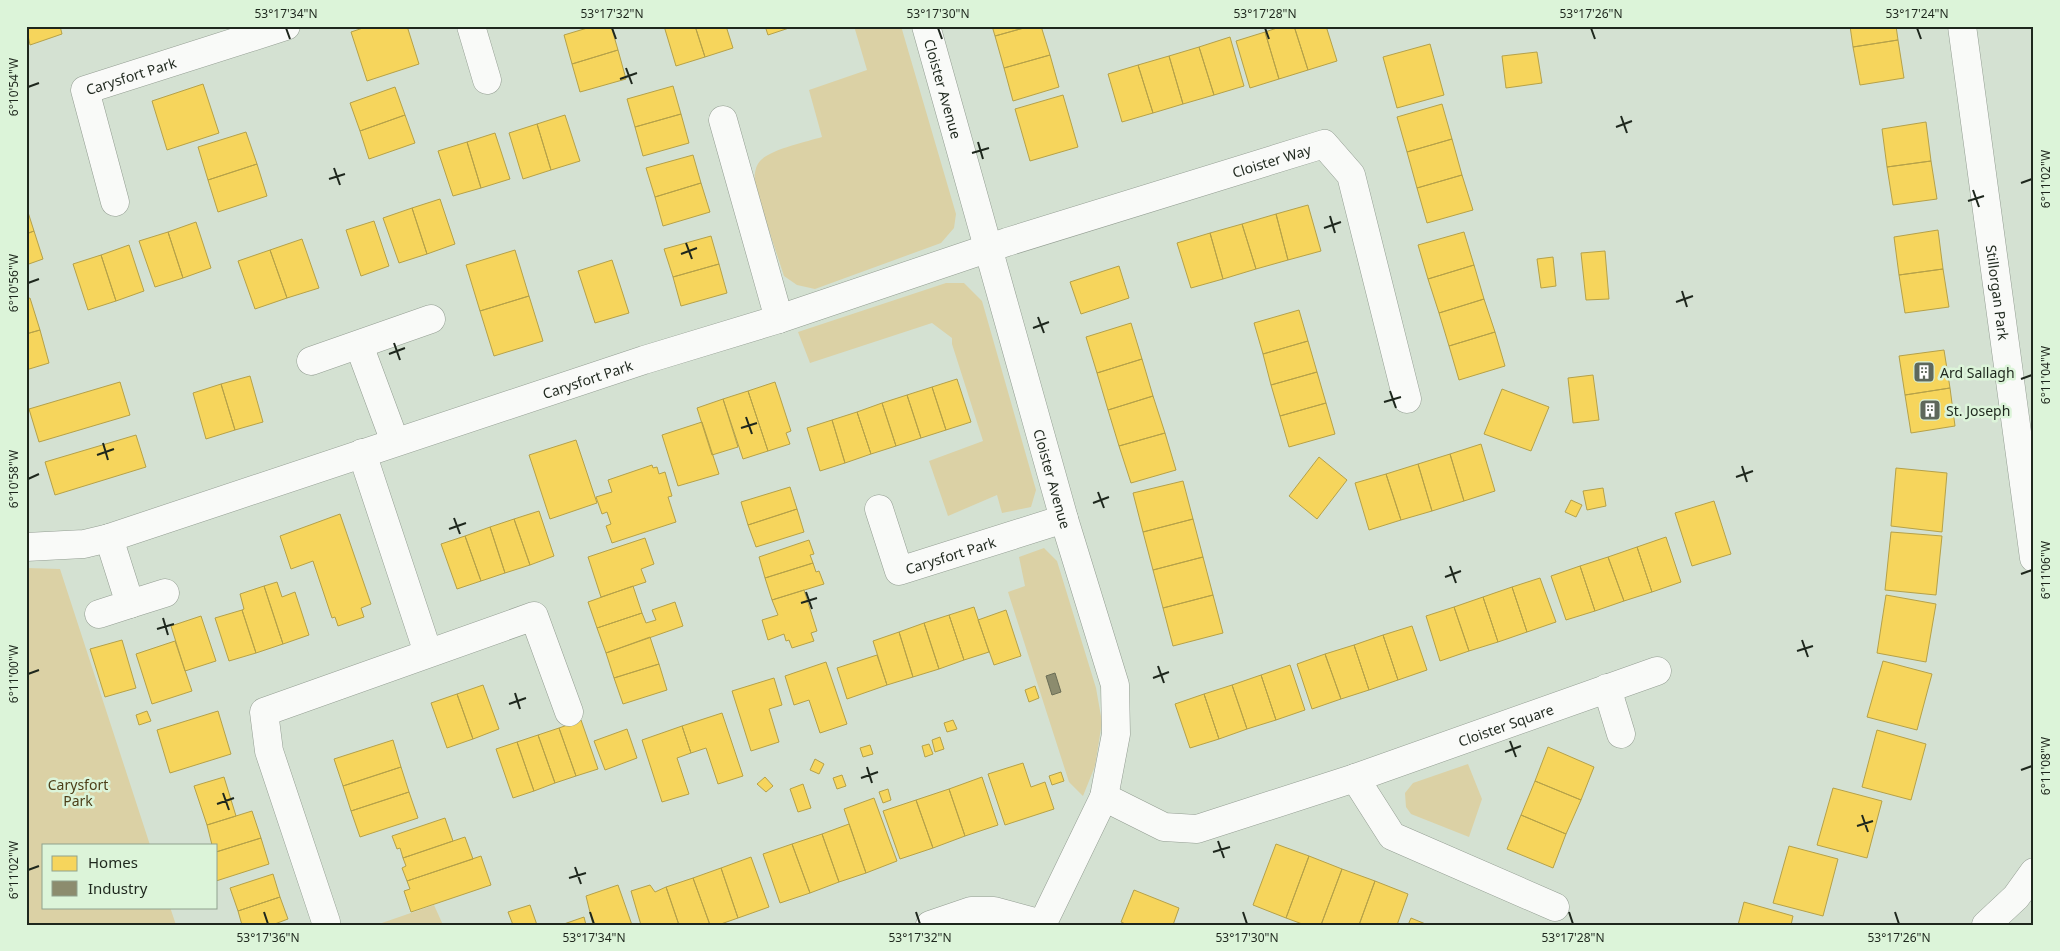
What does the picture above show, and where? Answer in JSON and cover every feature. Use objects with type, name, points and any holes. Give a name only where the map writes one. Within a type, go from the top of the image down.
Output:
[{"type":"street","name":"Carysfort Park","points":[[115,202],[85,90],[286,26]]},
{"type":"street","points":[[471,26],[487,80]]},
{"type":"street","name":"Cloister Avenue","points":[[926,26],[1064,519],[1114,685],[1116,734],[1104,797],[1042,924]]},
{"type":"street","name":"Stillorgan Park","points":[[1962,26],[2034,558]]},
{"type":"street","points":[[723,120],[779,319]]},
{"type":"street","name":"Cloister Way","points":[[987,249],[1324,144],[1351,175],[1407,399]]},
{"type":"street","name":"Carysfort Park","points":[[26,547],[84,544],[109,538],[644,360],[779,319],[987,249]]},
{"type":"street","points":[[311,361],[431,319]]},
{"type":"street","points":[[358,345],[395,442]]},
{"type":"street","points":[[362,453],[428,653]]},
{"type":"street","name":"Carysfort Park","points":[[879,509],[898,571],[1064,519]]},
{"type":"street","points":[[109,538],[130,604]]},
{"type":"street","points":[[99,614],[165,593]]},
{"type":"street","points":[[326,922],[269,750],[264,712],[534,616],[569,712]]},
{"type":"street","name":"Cloister Square","points":[[1104,797],[1164,827],[1198,828],[1354,778],[1657,671]]},
{"type":"street","points":[[1607,688],[1620,734]]},
{"type":"street","points":[[1354,778],[1392,836],[1554,907]]},
{"type":"street","points":[[1986,925],[2016,897],[2034,872]]},
{"type":"street","points":[[930,925],[971,911],[994,911],[1042,924]]},
{"type":"green space","points":[[854,26],[901,26],[956,214],[954,228],[941,243],[815,289],[797,285],[784,276],[755,188],[755,174],[760,161],[772,153],[822,137],[809,90],[867,70]]},
{"type":"green space","points":[[946,283],[964,283],[982,301],[1036,490],[1031,507],[1002,513],[997,495],[948,516],[929,461],[983,441],[952,344],[952,338],[932,323],[810,363],[798,332]]},
{"type":"green space","points":[[1044,548],[1057,561],[1096,688],[1102,722],[1095,766],[1083,796],[1069,782],[1008,592],[1025,586],[1019,557]]},
{"type":"green space","name":"Carysfort Park","points":[[26,568],[60,569],[150,844],[42,844],[42,908],[170,908],[176,925],[26,925]]},
{"type":"green space","points":[[1468,764],[1482,799],[1469,837],[1411,814],[1406,807],[1405,793],[1413,783]]},
{"type":"green space","points":[[434,905],[443,925],[376,925]]},
{"type":"building: Homes","points":[[26,26],[60,26],[62,34],[30,45]]},
{"type":"building: Homes","points":[[369,26],[407,26],[419,64],[367,81],[351,32]]},
{"type":"building: Homes","points":[[594,26],[611,26],[618,50],[572,64],[564,35]]},
{"type":"building: Homes","points":[[664,26],[695,26],[705,57],[676,66]]},
{"type":"building: Homes","points":[[695,26],[726,26],[733,48],[705,57]]},
{"type":"building: Homes","points":[[765,26],[795,26],[768,35]]},
{"type":"building: Homes","points":[[992,26],[1031,26],[995,36]]},
{"type":"building: Homes","points":[[1031,26],[1041,26],[1050,55],[1004,68],[995,36]]},
{"type":"building: Homes","points":[[1283,26],[1294,26],[1308,70],[1279,79],[1265,32]]},
{"type":"building: Homes","points":[[1294,26],[1326,26],[1337,61],[1308,70]]},
{"type":"building: Homes","points":[[1850,26],[1896,26],[1898,40],[1853,47]]},
{"type":"building: Homes","points":[[1265,32],[1279,79],[1250,88],[1236,41]]},
{"type":"building: Homes","points":[[1230,37],[1244,86],[1214,95],[1199,47]]},
{"type":"building: Homes","points":[[1898,40],[1904,78],[1860,85],[1853,47]]},
{"type":"building: Homes","points":[[1430,44],[1444,95],[1397,108],[1383,57]]},
{"type":"building: Homes","points":[[1199,47],[1214,95],[1183,104],[1169,56]]},
{"type":"building: Homes","points":[[618,50],[626,79],[580,92],[572,64]]},
{"type":"building: Homes","points":[[1537,52],[1542,83],[1506,88],[1502,56]]},
{"type":"building: Homes","points":[[1050,55],[1059,87],[1013,101],[1004,68]]},
{"type":"building: Homes","points":[[1169,56],[1183,104],[1153,113],[1138,65]]},
{"type":"building: Homes","points":[[1138,65],[1153,113],[1122,122],[1108,74]]},
{"type":"building: Homes","points":[[203,84],[219,133],[167,150],[152,101]]},
{"type":"building: Homes","points":[[673,86],[681,114],[635,127],[627,99]]},
{"type":"building: Homes","points":[[395,87],[405,115],[360,131],[350,103]]},
{"type":"building: Homes","points":[[1063,95],[1078,147],[1030,161],[1015,109]]},
{"type":"building: Homes","points":[[1442,104],[1452,139],[1407,152],[1397,117]]},
{"type":"building: Homes","points":[[681,114],[689,143],[643,156],[635,127]]},
{"type":"building: Homes","points":[[405,115],[415,143],[369,159],[360,131]]},
{"type":"building: Homes","points":[[565,115],[580,161],[551,170],[537,124]]},
{"type":"building: Homes","points":[[1926,122],[1931,161],[1887,167],[1882,129]]},
{"type":"building: Homes","points":[[537,124],[551,170],[523,179],[509,133]]},
{"type":"building: Homes","points":[[246,132],[257,164],[208,180],[198,147]]},
{"type":"building: Homes","points":[[495,133],[510,179],[481,188],[467,142]]},
{"type":"building: Homes","points":[[1452,139],[1462,175],[1417,188],[1407,152]]},
{"type":"building: Homes","points":[[467,142],[481,188],[453,196],[438,151]]},
{"type":"building: Homes","points":[[693,155],[701,183],[655,197],[646,168]]},
{"type":"building: Homes","points":[[1931,161],[1937,199],[1893,205],[1887,167]]},
{"type":"building: Homes","points":[[257,164],[267,196],[218,212],[208,180]]},
{"type":"building: Homes","points":[[1462,175],[1473,210],[1427,223],[1417,188]]},
{"type":"building: Homes","points":[[701,183],[710,212],[663,226],[655,197]]},
{"type":"building: Homes","points":[[440,199],[455,244],[427,254],[412,208]]},
{"type":"building: Homes","points":[[1308,205],[1321,251],[1288,260],[1276,214]]},
{"type":"building: Homes","points":[[26,206],[34,231],[26,234]]},
{"type":"building: Homes","points":[[412,208],[427,254],[399,263],[383,218]]},
{"type":"building: Homes","points":[[1276,214],[1288,260],[1256,269],[1242,224]]},
{"type":"building: Homes","points":[[374,221],[389,266],[361,276],[346,230]]},
{"type":"building: Homes","points":[[196,222],[211,268],[183,278],[168,232]]},
{"type":"building: Homes","points":[[1242,224],[1256,269],[1223,279],[1210,233]]},
{"type":"building: Homes","points":[[1938,230],[1943,269],[1899,275],[1894,237]]},
{"type":"building: Homes","points":[[34,231],[43,259],[26,265],[26,234]]},
{"type":"building: Homes","points":[[168,232],[183,278],[155,287],[139,241]]},
{"type":"building: Homes","points":[[1464,232],[1474,265],[1428,279],[1418,245]]},
{"type":"building: Homes","points":[[1210,233],[1223,279],[1191,288],[1177,243]]},
{"type":"building: Homes","points":[[711,236],[719,264],[673,277],[664,249]]},
{"type":"building: Homes","points":[[302,239],[319,288],[287,298],[270,250]]},
{"type":"building: Homes","points":[[129,245],[144,291],[116,301],[101,255]]},
{"type":"building: Homes","points":[[270,250],[287,298],[255,309],[238,261]]},
{"type":"building: Homes","points":[[515,250],[529,296],[480,311],[466,265]]},
{"type":"building: Homes","points":[[1605,251],[1609,299],[1586,300],[1581,253]]},
{"type":"building: Homes","points":[[101,255],[116,301],[88,310],[73,264]]},
{"type":"building: Homes","points":[[1553,257],[1556,286],[1541,288],[1537,259]]},
{"type":"building: Homes","points":[[612,260],[629,313],[595,323],[578,271]]},
{"type":"building: Homes","points":[[719,264],[727,293],[681,306],[673,277]]},
{"type":"building: Homes","points":[[1474,265],[1484,299],[1439,313],[1428,279]]},
{"type":"building: Homes","points":[[1119,266],[1129,298],[1081,314],[1070,282]]},
{"type":"building: Homes","points":[[1943,269],[1949,307],[1905,313],[1899,275]]},
{"type":"building: Homes","points":[[529,296],[543,341],[494,356],[480,311]]},
{"type":"building: Homes","points":[[30,298],[40,330],[26,334],[26,299]]},
{"type":"building: Homes","points":[[1484,299],[1495,332],[1449,346],[1439,313]]},
{"type":"building: Homes","points":[[1299,310],[1308,341],[1263,354],[1254,323]]},
{"type":"building: Homes","points":[[1131,323],[1142,359],[1097,373],[1086,337]]},
{"type":"building: Homes","points":[[40,330],[49,363],[26,370],[26,334]]},
{"type":"building: Homes","points":[[1495,332],[1505,366],[1459,380],[1449,346]]},
{"type":"building: Homes","points":[[1308,341],[1317,372],[1271,385],[1263,354]]},
{"type":"building: Homes","name":"Ard Sallagh","points":[[1944,350],[1950,388],[1905,395],[1899,356]]},
{"type":"building: Homes","points":[[1142,359],[1153,396],[1108,410],[1097,373]]},
{"type":"building: Homes","points":[[1317,372],[1326,403],[1280,416],[1271,385]]},
{"type":"building: Homes","points":[[1593,375],[1599,420],[1573,423],[1568,378]]},
{"type":"building: Homes","points":[[250,376],[263,422],[235,430],[221,384]]},
{"type":"building: Homes","points":[[957,379],[971,422],[946,430],[932,387]]},
{"type":"building: Homes","points":[[120,382],[130,415],[39,442],[29,409]]},
{"type":"building: Homes","points":[[775,382],[791,431],[786,433],[790,444],[768,451],[748,391]]},
{"type":"building: Homes","points":[[221,384],[235,430],[206,439],[193,393]]},
{"type":"building: Homes","points":[[932,387],[946,430],[921,438],[907,395]]},
{"type":"building: Homes","name":"St. Joseph","points":[[1950,388],[1955,426],[1911,433],[1905,395]]},
{"type":"building: Homes","points":[[1502,389],[1549,407],[1531,451],[1484,434]]},
{"type":"building: Homes","points":[[748,391],[768,451],[743,459],[723,399]]},
{"type":"building: Homes","points":[[907,395],[921,438],[896,446],[882,403]]},
{"type":"building: Homes","points":[[1153,396],[1165,433],[1119,446],[1108,410]]},
{"type":"building: Homes","points":[[723,399],[738,447],[712,455],[697,408]]},
{"type":"building: Homes","points":[[882,403],[896,446],[871,454],[857,412]]},
{"type":"building: Homes","points":[[1326,403],[1335,434],[1289,447],[1280,416]]},
{"type":"building: Homes","points":[[857,412],[871,454],[845,463],[832,420]]},
{"type":"building: Homes","points":[[832,420],[845,463],[820,471],[807,428]]},
{"type":"building: Homes","points":[[702,422],[719,474],[678,486],[662,435]]},
{"type":"building: Homes","points":[[1165,433],[1176,470],[1131,483],[1119,446]]},
{"type":"building: Homes","points":[[136,435],[146,467],[55,495],[45,462]]},
{"type":"building: Homes","points":[[576,440],[597,503],[550,519],[529,455]]},
{"type":"building: Homes","points":[[1481,444],[1495,491],[1464,501],[1450,454]]},
{"type":"building: Homes","points":[[1450,454],[1464,501],[1432,511],[1418,464]]},
{"type":"building: Homes","points":[[1319,457],[1347,480],[1317,519],[1289,496]]},
{"type":"building: Homes","points":[[1418,464],[1432,511],[1401,520],[1386,474]]},
{"type":"building: Homes","points":[[652,465],[653,468],[657,467],[659,474],[665,472],[672,496],[668,497],[676,522],[612,543],[606,526],[611,524],[607,512],[602,514],[596,497],[612,492],[608,480]]},
{"type":"building: Homes","points":[[1896,468],[1947,473],[1942,532],[1891,526]]},
{"type":"building: Homes","points":[[1386,474],[1401,520],[1369,530],[1355,483]]},
{"type":"building: Homes","points":[[1183,481],[1193,519],[1143,532],[1133,493]]},
{"type":"building: Homes","points":[[790,487],[797,509],[748,525],[741,502]]},
{"type":"building: Homes","points":[[1603,488],[1606,506],[1587,510],[1583,491]]},
{"type":"building: Homes","points":[[1571,500],[1582,505],[1576,517],[1565,512]]},
{"type":"building: Homes","points":[[1714,501],[1731,554],[1692,566],[1675,513]]},
{"type":"building: Homes","points":[[797,509],[804,532],[756,547],[748,525]]},
{"type":"building: Homes","points":[[539,511],[554,556],[530,565],[514,519]]},
{"type":"building: Homes","points":[[340,514],[371,604],[361,608],[364,617],[338,626],[335,617],[332,618],[313,561],[291,569],[280,536]]},
{"type":"building: Homes","points":[[514,519],[530,565],[505,573],[490,527]]},
{"type":"building: Homes","points":[[1193,519],[1203,557],[1153,570],[1143,532]]},
{"type":"building: Homes","points":[[490,527],[505,573],[481,581],[465,536]]},
{"type":"building: Homes","points":[[1891,532],[1942,536],[1936,595],[1885,590]]},
{"type":"building: Homes","points":[[465,536],[481,581],[457,589],[441,544]]},
{"type":"building: Homes","points":[[1666,537],[1681,582],[1652,592],[1637,547]]},
{"type":"building: Homes","points":[[645,538],[654,564],[641,569],[646,582],[601,597],[588,557]]},
{"type":"building: Homes","points":[[809,540],[814,554],[810,555],[813,563],[765,578],[759,557]]},
{"type":"building: Homes","points":[[1637,547],[1652,592],[1624,601],[1608,557]]},
{"type":"building: Homes","points":[[1203,557],[1213,595],[1163,608],[1153,570]]},
{"type":"building: Homes","points":[[1608,557],[1624,601],[1595,611],[1580,566]]},
{"type":"building: Homes","points":[[813,563],[816,572],[819,571],[824,584],[772,600],[765,578]]},
{"type":"building: Homes","points":[[1580,566],[1595,611],[1566,620],[1551,576]]},
{"type":"building: Homes","points":[[1540,578],[1556,622],[1527,632],[1512,587]]},
{"type":"building: Homes","points":[[277,582],[282,597],[295,592],[309,635],[283,644],[264,586]]},
{"type":"building: Homes","points":[[264,586],[283,644],[256,653],[242,610],[244,609],[240,594]]},
{"type":"building: Homes","points":[[633,586],[642,613],[597,628],[588,602]]},
{"type":"building: Homes","points":[[1512,587],[1527,632],[1498,642],[1483,597]]},
{"type":"building: Homes","points":[[804,590],[817,631],[811,633],[814,641],[792,648],[789,640],[786,641],[784,634],[768,640],[762,620],[778,615],[772,600]]},
{"type":"building: Homes","points":[[1213,595],[1223,633],[1173,646],[1163,608]]},
{"type":"building: Homes","points":[[1886,595],[1936,604],[1926,662],[1877,653]]},
{"type":"building: Homes","points":[[1483,597],[1498,642],[1469,651],[1454,607]]},
{"type":"building: Homes","points":[[675,602],[683,626],[606,653],[597,628],[642,613],[646,623],[656,620],[652,610]]},
{"type":"building: Homes","points":[[974,607],[989,652],[964,660],[949,615]]},
{"type":"building: Homes","points":[[1454,607],[1469,651],[1440,661],[1426,616]]},
{"type":"building: Homes","points":[[242,610],[256,653],[229,661],[215,618]]},
{"type":"building: Homes","points":[[1006,610],[1021,656],[994,665],[978,620]]},
{"type":"building: Homes","points":[[949,615],[964,660],[939,669],[924,623]]},
{"type":"building: Homes","points":[[201,616],[216,661],[185,671],[171,626]]},
{"type":"building: Homes","points":[[924,623],[939,669],[913,677],[899,632]]},
{"type":"building: Homes","points":[[1412,626],[1427,670],[1398,680],[1383,635]]},
{"type":"building: Homes","points":[[899,632],[913,677],[887,685],[873,641]]},
{"type":"building: Homes","points":[[1383,635],[1398,680],[1369,690],[1354,645]]},
{"type":"building: Homes","points":[[650,637],[659,664],[614,678],[606,653]]},
{"type":"building: Homes","points":[[122,640],[136,688],[105,697],[90,649]]},
{"type":"building: Homes","points":[[175,641],[192,691],[152,704],[136,654]]},
{"type":"building: Homes","points":[[1354,645],[1369,690],[1341,699],[1325,654]]},
{"type":"building: Homes","points":[[1325,654],[1341,699],[1312,709],[1297,664]]},
{"type":"building: Homes","points":[[877,655],[887,685],[847,699],[837,668]]},
{"type":"building: Homes","points":[[1883,661],[1932,674],[1917,730],[1867,717]]},
{"type":"building: Homes","points":[[826,662],[847,724],[820,733],[809,700],[794,705],[785,676]]},
{"type":"building: Homes","points":[[659,664],[667,690],[623,704],[614,678]]},
{"type":"building: Homes","points":[[1290,665],[1305,710],[1276,720],[1261,675]]},
{"type":"building: Homes","points":[[1261,675],[1276,720],[1247,729],[1232,685]]},
{"type":"building: Homes","points":[[774,678],[782,705],[769,709],[779,742],[751,751],[732,691]]},
{"type":"building: Homes","points":[[483,685],[499,729],[473,739],[457,694]]},
{"type":"building: Homes","points":[[1232,685],[1247,729],[1219,739],[1204,694]]},
{"type":"building: Homes","points":[[1035,686],[1039,698],[1029,702],[1025,690]]},
{"type":"building: Homes","points":[[457,694],[473,739],[447,748],[431,703]]},
{"type":"building: Homes","points":[[1204,694],[1219,739],[1190,748],[1175,704]]},
{"type":"building: Homes","points":[[147,711],[151,721],[139,725],[136,715]]},
{"type":"building: Homes","points":[[218,711],[231,754],[170,773],[157,730]]},
{"type":"building: Homes","points":[[722,713],[743,776],[718,784],[706,748],[691,753],[682,726]]},
{"type":"building: Homes","points":[[581,720],[598,769],[576,776],[559,728]]},
{"type":"building: Homes","points":[[953,720],[957,729],[947,732],[944,723]]},
{"type":"building: Homes","points":[[682,726],[691,753],[677,758],[689,794],[662,802],[642,740]]},
{"type":"building: Homes","points":[[559,728],[576,776],[555,783],[538,735]]},
{"type":"building: Homes","points":[[627,729],[637,758],[605,770],[594,741]]},
{"type":"building: Homes","points":[[1877,730],[1926,744],[1911,800],[1862,787]]},
{"type":"building: Homes","points":[[538,735],[555,783],[534,791],[517,742]]},
{"type":"building: Homes","points":[[940,737],[944,749],[935,752],[932,740]]},
{"type":"building: Homes","points":[[393,740],[401,767],[343,786],[334,759]]},
{"type":"building: Homes","points":[[517,742],[534,791],[513,798],[496,749]]},
{"type":"building: Homes","points":[[929,744],[933,754],[925,757],[922,746]]},
{"type":"building: Homes","points":[[870,745],[873,754],[863,757],[860,748]]},
{"type":"building: Homes","points":[[1548,747],[1594,767],[1581,800],[1535,781]]},
{"type":"building: Homes","points":[[815,759],[824,764],[819,774],[810,770]]},
{"type":"building: Homes","points":[[1023,763],[1031,787],[1045,782],[1054,809],[1005,825],[988,774]]},
{"type":"building: Homes","points":[[401,767],[409,792],[351,811],[343,786]]},
{"type":"building: Homes","points":[[1061,772],[1064,781],[1052,785],[1049,776]]},
{"type":"building: Homes","points":[[842,775],[846,786],[837,789],[833,778]]},
{"type":"building: Homes","points":[[224,777],[236,816],[207,825],[194,786]]},
{"type":"building: Homes","points":[[765,777],[773,786],[766,792],[757,784]]},
{"type":"building: Homes","points":[[982,777],[998,825],[965,836],[949,789]]},
{"type":"building: Homes","points":[[1535,781],[1581,800],[1566,834],[1521,815]]},
{"type":"building: Homes","points":[[803,784],[811,808],[798,812],[790,789]]},
{"type":"building: Homes","points":[[1833,788],[1882,801],[1867,858],[1817,845]]},
{"type":"building: Homes","points":[[888,789],[891,800],[883,803],[879,792]]},
{"type":"building: Homes","points":[[949,789],[965,836],[933,848],[916,800]]},
{"type":"building: Homes","points":[[409,792],[418,818],[360,837],[351,811]]},
{"type":"building: Homes","points":[[874,798],[897,861],[866,873],[844,809]]},
{"type":"building: Homes","points":[[916,800],[933,848],[900,859],[883,811]]},
{"type":"building: Homes","points":[[252,811],[261,838],[218,851],[218,844],[212,844],[207,825]]},
{"type":"building: Homes","points":[[1521,815],[1566,834],[1553,868],[1507,849]]},
{"type":"building: Homes","points":[[445,818],[453,841],[403,858],[400,848],[397,849],[392,836]]},
{"type":"building: Homes","points":[[849,824],[866,873],[839,882],[822,834]]},
{"type":"building: Homes","points":[[822,834],[839,882],[810,893],[792,844]]},
{"type":"building: Homes","points":[[465,837],[473,859],[407,881],[402,868],[406,866],[403,858]]},
{"type":"building: Homes","points":[[261,838],[269,864],[218,880],[218,851]]},
{"type":"building: Homes","points":[[792,844],[810,893],[780,903],[763,854]]},
{"type":"building: Homes","points":[[1276,844],[1309,856],[1286,918],[1253,905]]},
{"type":"building: Homes","points":[[1789,846],[1838,859],[1823,916],[1773,903]]},
{"type":"building: Homes","points":[[481,856],[491,885],[411,912],[404,891],[410,889],[407,881]]},
{"type":"building: Homes","points":[[1309,856],[1342,869],[1321,925],[1305,925],[1286,918]]},
{"type":"building: Homes","points":[[751,857],[769,907],[738,918],[721,868]]},
{"type":"building: Homes","points":[[721,868],[738,918],[718,925],[710,925],[693,878]]},
{"type":"building: Homes","points":[[1342,869],[1375,881],[1359,925],[1321,925]]},
{"type":"building: Homes","points":[[273,874],[280,897],[238,911],[230,888]]},
{"type":"building: Homes","points":[[693,878],[710,925],[679,925],[666,887]]},
{"type":"building: Homes","points":[[1375,881],[1408,894],[1397,925],[1359,925]]},
{"type":"building: Homes","points":[[618,885],[632,925],[593,925],[586,896]]},
{"type":"building: Homes","points":[[650,885],[655,892],[666,887],[679,925],[641,925],[631,891]]},
{"type":"building: Homes","points":[[1134,890],[1179,908],[1173,925],[1128,925],[1121,922]]},
{"type":"building: Homes","points":[[280,897],[288,919],[272,925],[242,925],[238,911]]},
{"type":"building: Homes","points":[[1744,902],[1793,916],[1791,925],[1738,925]]},
{"type":"building: Homes","points":[[530,905],[537,925],[513,925],[508,912]]},
{"type":"building: Homes","points":[[584,917],[586,925],[561,925]]},
{"type":"building: Homes","points":[[1411,918],[1428,925],[1408,925]]},
{"type":"building: Industry","points":[[1055,673],[1061,692],[1052,695],[1046,676]]},
{"type":"place","name":"Ard Sallagh","points":[[1924,372]]},
{"type":"place","name":"St. Joseph","points":[[1930,410]]}]
